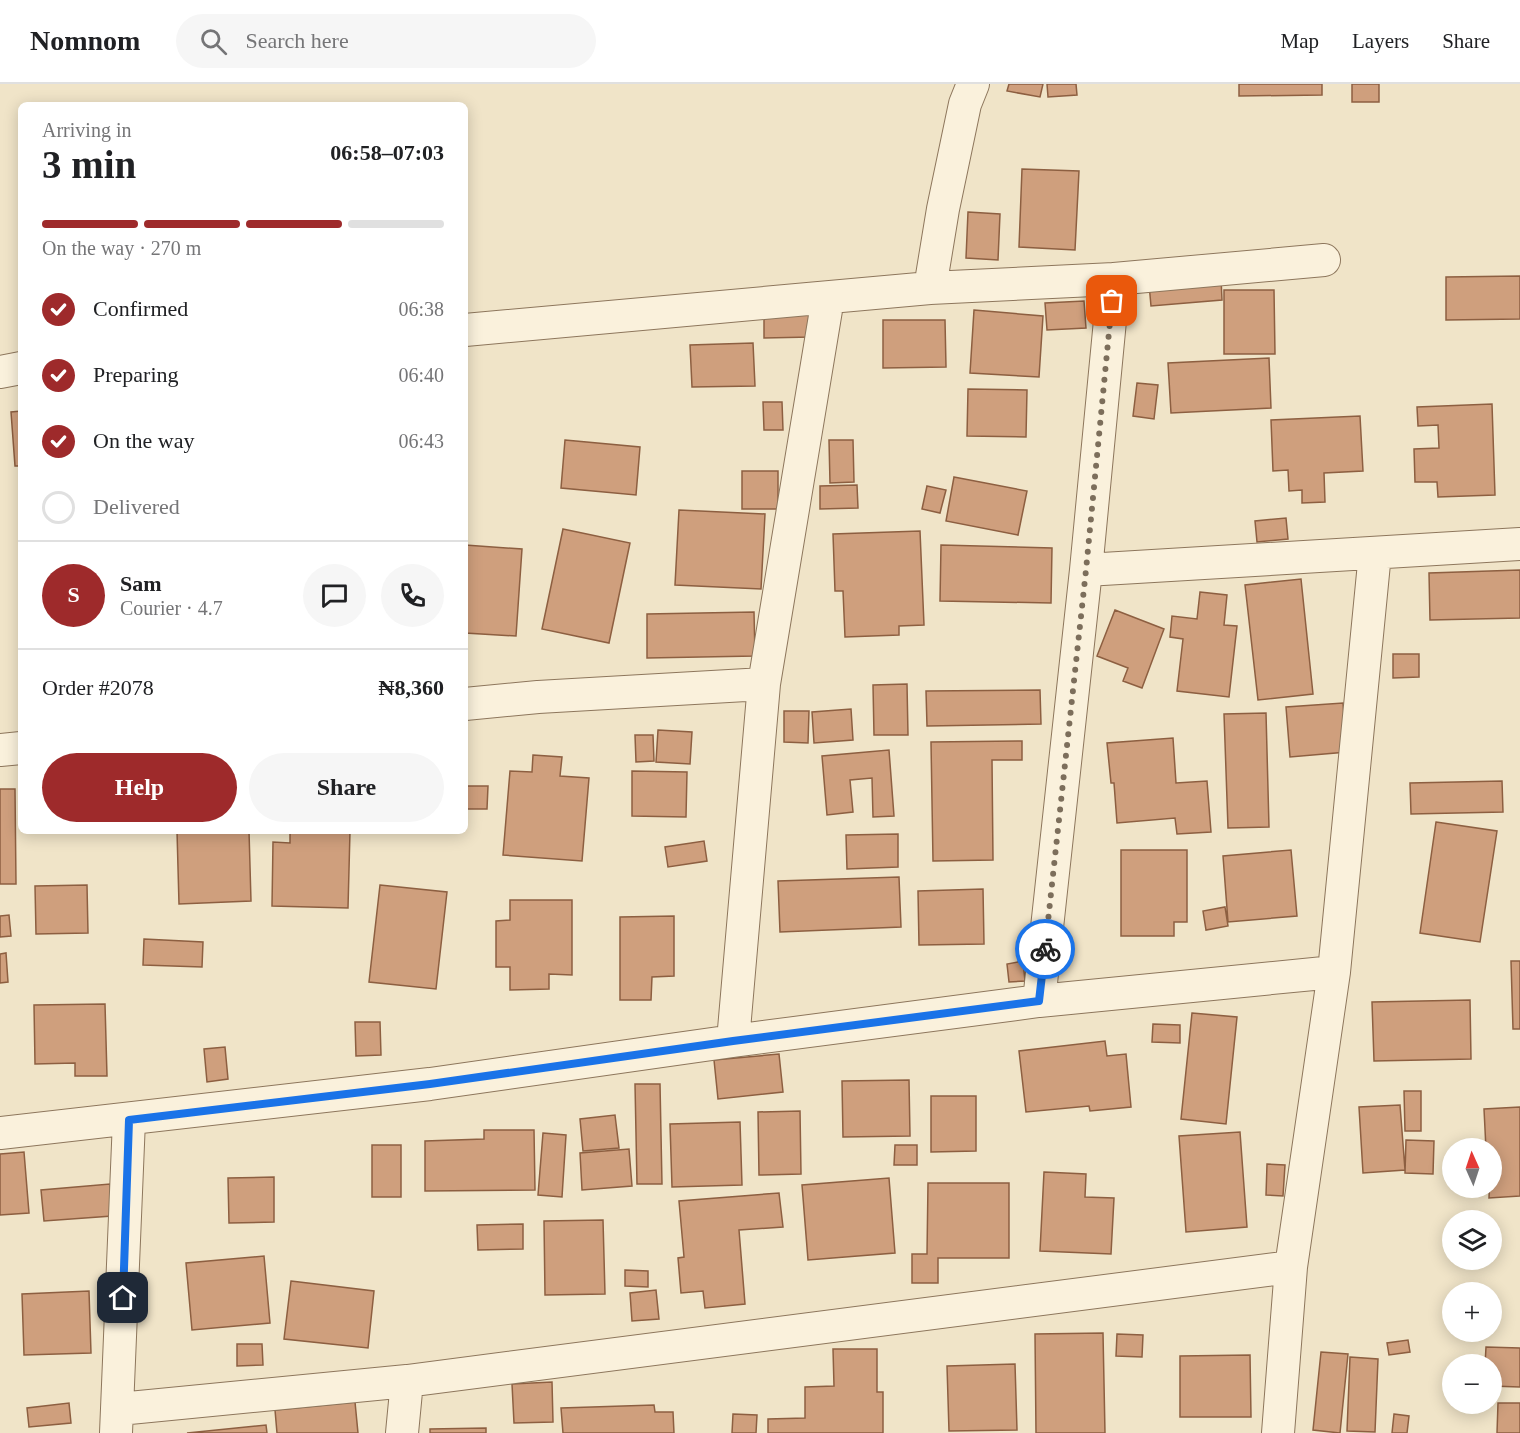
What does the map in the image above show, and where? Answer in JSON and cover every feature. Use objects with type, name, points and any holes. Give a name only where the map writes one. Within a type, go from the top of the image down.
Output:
[{"type":"street","points":[[930,288],[960,127],[965,104],[973,84]]},
{"type":"street","points":[[468,330],[930,288],[1114,279],[1323,260]]},
{"type":"street","points":[[1039,1001],[1086,570],[1114,279]]},
{"type":"street","points":[[733,1041],[764,684],[828,298]]},
{"type":"street","points":[[0,372],[18,368]]},
{"type":"street","points":[[1086,570],[1520,544]]},
{"type":"street","points":[[1278,1433],[1291,1267],[1334,972],[1375,553]]},
{"type":"street","points":[[468,704],[538,697],[764,684]]},
{"type":"street","points":[[0,750],[18,748]]},
{"type":"street","points":[[0,1133],[430,1084],[1039,1001],[1334,972]]},
{"type":"street","points":[[129,1120],[118,1421],[407,1381],[1291,1267]]},
{"type":"street","points":[[402,1433],[407,1381]]},
{"type":"building","points":[[1009,84],[1043,84],[1040,97],[1007,91]]},
{"type":"building","points":[[1047,84],[1076,84],[1077,95],[1048,97]]},
{"type":"building","points":[[1239,84],[1322,84],[1322,95],[1239,96]]},
{"type":"building","points":[[1352,84],[1379,84],[1379,102],[1352,102]]},
{"type":"building","points":[[1022,169],[1079,171],[1075,250],[1019,247]]},
{"type":"building","points":[[968,212],[1000,214],[998,260],[966,258]]},
{"type":"building","points":[[1520,276],[1520,319],[1446,320],[1446,277]]},
{"type":"building","points":[[1221,278],[1222,300],[1151,306],[1149,284]]},
{"type":"building","points":[[1224,290],[1274,290],[1275,354],[1224,354]]},
{"type":"building","points":[[1084,301],[1086,328],[1047,330],[1045,303]]},
{"type":"building","points":[[974,310],[1043,316],[1039,377],[970,373]]},
{"type":"building","points":[[810,315],[811,337],[764,338],[764,316]]},
{"type":"building","points":[[883,320],[945,320],[946,367],[883,368]]},
{"type":"building","points":[[753,343],[755,386],[692,387],[690,345]]},
{"type":"building","points":[[1269,358],[1271,408],[1171,413],[1168,363]]},
{"type":"building","points":[[1137,383],[1158,385],[1154,419],[1133,416]]},
{"type":"building","points":[[968,389],[1027,390],[1026,437],[967,436]]},
{"type":"building","points":[[763,402],[782,402],[783,430],[764,430]]},
{"type":"building","points":[[1492,404],[1495,495],[1438,497],[1437,482],[1415,482],[1414,449],[1439,448],[1438,425],[1418,426],[1417,407]]},
{"type":"building","points":[[18,411],[18,466],[15,466],[11,412]]},
{"type":"building","points":[[1360,416],[1363,471],[1324,473],[1325,502],[1302,503],[1302,490],[1289,491],[1288,470],[1273,471],[1271,420]]},
{"type":"building","points":[[565,440],[640,447],[636,495],[561,488]]},
{"type":"building","points":[[829,440],[853,440],[854,482],[830,483]]},
{"type":"building","points":[[742,471],[778,471],[778,509],[742,509]]},
{"type":"building","points":[[954,477],[1027,491],[1018,535],[946,521]]},
{"type":"building","points":[[857,485],[858,508],[820,509],[820,486]]},
{"type":"building","points":[[927,486],[946,490],[940,513],[922,509]]},
{"type":"building","points":[[679,510],[765,514],[761,589],[675,585]]},
{"type":"building","points":[[1286,518],[1288,539],[1257,542],[1255,521]]},
{"type":"building","points":[[563,529],[630,543],[609,643],[542,629]]},
{"type":"building","points":[[920,531],[924,625],[899,626],[899,635],[845,637],[843,591],[835,591],[833,534]]},
{"type":"building","points":[[468,545],[522,549],[516,636],[468,633]]},
{"type":"building","points":[[941,545],[1052,548],[1051,603],[940,601]]},
{"type":"building","points":[[1520,570],[1520,618],[1430,620],[1429,573]]},
{"type":"building","points":[[1301,579],[1313,694],[1258,700],[1245,585]]},
{"type":"building","points":[[1200,592],[1227,595],[1224,625],[1237,626],[1229,697],[1177,691],[1183,639],[1170,637],[1172,616],[1197,619]]},
{"type":"building","points":[[1115,610],[1164,629],[1142,688],[1123,681],[1128,668],[1097,656]]},
{"type":"building","points":[[754,612],[755,656],[647,658],[647,614]]},
{"type":"building","points":[[1393,654],[1419,654],[1419,677],[1393,678]]},
{"type":"building","points":[[907,684],[908,735],[874,735],[873,685]]},
{"type":"building","points":[[1040,690],[1041,724],[927,726],[926,691]]},
{"type":"building","points":[[1343,703],[1347,752],[1290,757],[1286,707]]},
{"type":"building","points":[[851,709],[853,740],[814,743],[812,712]]},
{"type":"building","points":[[784,711],[809,711],[808,743],[784,742]]},
{"type":"building","points":[[1266,713],[1269,827],[1228,828],[1224,714]]},
{"type":"building","points":[[658,730],[692,732],[690,764],[656,762]]},
{"type":"building","points":[[635,735],[653,735],[654,761],[636,762]]},
{"type":"building","points":[[1173,738],[1176,783],[1207,781],[1211,832],[1177,834],[1175,818],[1117,823],[1114,783],[1111,783],[1107,743]]},
{"type":"building","points":[[1022,741],[1022,760],[992,760],[993,860],[933,861],[931,742]]},
{"type":"building","points":[[889,750],[894,816],[873,817],[872,778],[850,780],[853,812],[827,815],[822,756]]},
{"type":"building","points":[[533,755],[562,757],[560,776],[589,778],[582,861],[503,855],[510,771],[532,772]]},
{"type":"building","points":[[632,771],[687,772],[686,817],[632,816]]},
{"type":"building","points":[[1502,781],[1503,812],[1411,814],[1410,783]]},
{"type":"building","points":[[468,786],[488,786],[487,809],[468,809]]},
{"type":"building","points":[[0,789],[15,789],[16,884],[0,884]]},
{"type":"building","points":[[1436,822],[1497,831],[1480,942],[1420,933]]},
{"type":"building","points":[[177,834],[249,834],[251,901],[179,904]]},
{"type":"building","points":[[290,834],[350,834],[348,908],[272,906],[273,842],[290,843]]},
{"type":"building","points":[[898,834],[898,867],[847,869],[846,835]]},
{"type":"building","points":[[704,841],[707,861],[668,867],[665,847]]},
{"type":"building","points":[[1121,850],[1187,850],[1187,922],[1174,922],[1174,936],[1121,936]]},
{"type":"building","points":[[1291,850],[1297,916],[1228,922],[1223,856]]},
{"type":"building","points":[[899,877],[901,927],[780,932],[778,881]]},
{"type":"building","points":[[87,885],[88,933],[36,934],[35,886]]},
{"type":"building","points":[[380,885],[447,892],[436,989],[369,982]]},
{"type":"building","points":[[983,889],[984,944],[919,945],[918,891]]},
{"type":"building","points":[[510,900],[572,900],[572,975],[549,974],[549,989],[510,990],[510,967],[496,967],[496,921],[510,920]]},
{"type":"building","points":[[1225,907],[1228,926],[1206,930],[1203,911]]},
{"type":"building","points":[[9,915],[11,936],[0,937],[0,916]]},
{"type":"building","points":[[674,916],[674,976],[652,977],[651,1000],[620,1000],[620,917]]},
{"type":"building","points":[[144,939],[203,942],[202,967],[143,965]]},
{"type":"building","points":[[6,953],[8,982],[0,983],[0,954]]},
{"type":"building","points":[[1023,961],[1025,981],[1009,982],[1007,964]]},
{"type":"building","points":[[1511,961],[1520,961],[1520,1029],[1513,1029]]},
{"type":"building","points":[[1470,1000],[1471,1059],[1374,1061],[1372,1002]]},
{"type":"building","points":[[105,1004],[107,1076],[75,1076],[75,1063],[35,1064],[34,1005]]},
{"type":"building","points":[[1192,1013],[1237,1017],[1226,1124],[1181,1119]]},
{"type":"building","points":[[355,1022],[380,1022],[381,1055],[356,1056]]},
{"type":"building","points":[[1153,1024],[1180,1025],[1180,1043],[1152,1042]]},
{"type":"building","points":[[1105,1041],[1107,1056],[1126,1054],[1131,1107],[1090,1111],[1089,1106],[1026,1112],[1019,1051]]},
{"type":"building","points":[[225,1047],[228,1079],[207,1082],[204,1049]]},
{"type":"building","points":[[779,1054],[783,1092],[718,1099],[714,1060]]},
{"type":"building","points":[[909,1080],[910,1136],[843,1137],[842,1081]]},
{"type":"building","points":[[635,1084],[660,1084],[662,1184],[637,1184]]},
{"type":"building","points":[[1404,1091],[1421,1091],[1421,1131],[1405,1131]]},
{"type":"building","points":[[931,1096],[976,1096],[976,1151],[931,1152]]},
{"type":"building","points":[[1400,1105],[1405,1170],[1363,1173],[1359,1107]]},
{"type":"building","points":[[1520,1107],[1520,1196],[1502,1197],[1502,1138],[1485,1138],[1484,1109]]},
{"type":"building","points":[[800,1111],[801,1174],[759,1175],[758,1112]]},
{"type":"building","points":[[615,1115],[619,1148],[583,1151],[580,1119]]},
{"type":"building","points":[[740,1122],[742,1185],[672,1187],[670,1124]]},
{"type":"building","points":[[484,1130],[534,1130],[535,1190],[425,1191],[425,1141],[484,1139]]},
{"type":"building","points":[[1240,1132],[1247,1227],[1186,1232],[1179,1136]]},
{"type":"building","points":[[543,1133],[566,1135],[562,1197],[538,1195]]},
{"type":"building","points":[[1406,1140],[1434,1141],[1433,1174],[1405,1173]]},
{"type":"building","points":[[372,1145],[401,1145],[401,1197],[372,1197]]},
{"type":"building","points":[[895,1145],[917,1145],[917,1165],[894,1165]]},
{"type":"building","points":[[629,1149],[632,1186],[582,1190],[580,1153]]},
{"type":"building","points":[[24,1152],[29,1213],[0,1215],[0,1154]]},
{"type":"building","points":[[1267,1164],[1285,1165],[1283,1196],[1266,1195]]},
{"type":"building","points":[[1044,1172],[1086,1174],[1085,1197],[1114,1198],[1111,1254],[1040,1251]]},
{"type":"building","points":[[274,1177],[274,1222],[229,1223],[228,1178]]},
{"type":"building","points":[[889,1178],[895,1253],[808,1260],[802,1185]]},
{"type":"building","points":[[928,1183],[1009,1183],[1009,1258],[938,1258],[938,1283],[912,1283],[912,1254],[927,1254]]},
{"type":"building","points":[[110,1184],[112,1216],[44,1221],[41,1190]]},
{"type":"building","points":[[779,1193],[783,1227],[739,1230],[745,1304],[705,1308],[703,1291],[681,1293],[678,1258],[684,1257],[679,1201]]},
{"type":"building","points":[[603,1220],[605,1294],[545,1295],[544,1221]]},
{"type":"building","points":[[523,1224],[523,1249],[478,1250],[477,1225]]},
{"type":"building","points":[[264,1256],[270,1323],[192,1330],[186,1263]]},
{"type":"building","points":[[625,1270],[648,1271],[648,1287],[625,1286]]},
{"type":"building","points":[[291,1281],[374,1291],[368,1348],[284,1339]]},
{"type":"building","points":[[656,1290],[659,1319],[632,1321],[630,1293]]},
{"type":"building","points":[[89,1291],[91,1353],[24,1355],[22,1294]]},
{"type":"building","points":[[1103,1333],[1105,1433],[1036,1433],[1035,1334]]},
{"type":"building","points":[[1117,1334],[1143,1335],[1142,1357],[1116,1356]]},
{"type":"building","points":[[1408,1340],[1410,1352],[1389,1355],[1387,1343]]},
{"type":"building","points":[[237,1344],[262,1344],[263,1365],[237,1366]]},
{"type":"building","points":[[1486,1347],[1520,1348],[1520,1387],[1502,1386],[1502,1354],[1486,1354]]},
{"type":"building","points":[[833,1349],[877,1349],[877,1392],[883,1392],[883,1433],[768,1433],[768,1419],[805,1418],[805,1387],[834,1386]]},
{"type":"building","points":[[1321,1352],[1348,1354],[1340,1433],[1313,1430]]},
{"type":"building","points":[[1250,1355],[1251,1417],[1180,1417],[1180,1356]]},
{"type":"building","points":[[1350,1357],[1378,1359],[1375,1432],[1347,1431]]},
{"type":"building","points":[[1015,1364],[1017,1430],[949,1431],[947,1366]]},
{"type":"building","points":[[552,1382],[553,1422],[514,1423],[512,1384]]},
{"type":"building","points":[[355,1402],[358,1433],[277,1433],[275,1410]]},
{"type":"building","points":[[69,1403],[71,1423],[29,1427],[27,1408]]},
{"type":"building","points":[[1502,1403],[1520,1403],[1520,1433],[1497,1433],[1498,1414],[1502,1414]]},
{"type":"building","points":[[654,1405],[655,1412],[673,1412],[674,1433],[563,1433],[561,1408]]},
{"type":"building","points":[[733,1414],[757,1415],[756,1433],[732,1433]]},
{"type":"building","points":[[1394,1414],[1409,1416],[1407,1433],[1392,1433]]},
{"type":"building","points":[[266,1425],[267,1433],[187,1433]]},
{"type":"building","points":[[486,1428],[486,1433],[430,1433],[430,1429]]},
{"type":"way so far","points":[[1045,949],[1086,570],[1112,301]]},
{"type":"route","points":[[123,1298],[129,1120],[430,1084],[1039,1001],[1045,949]]}]
